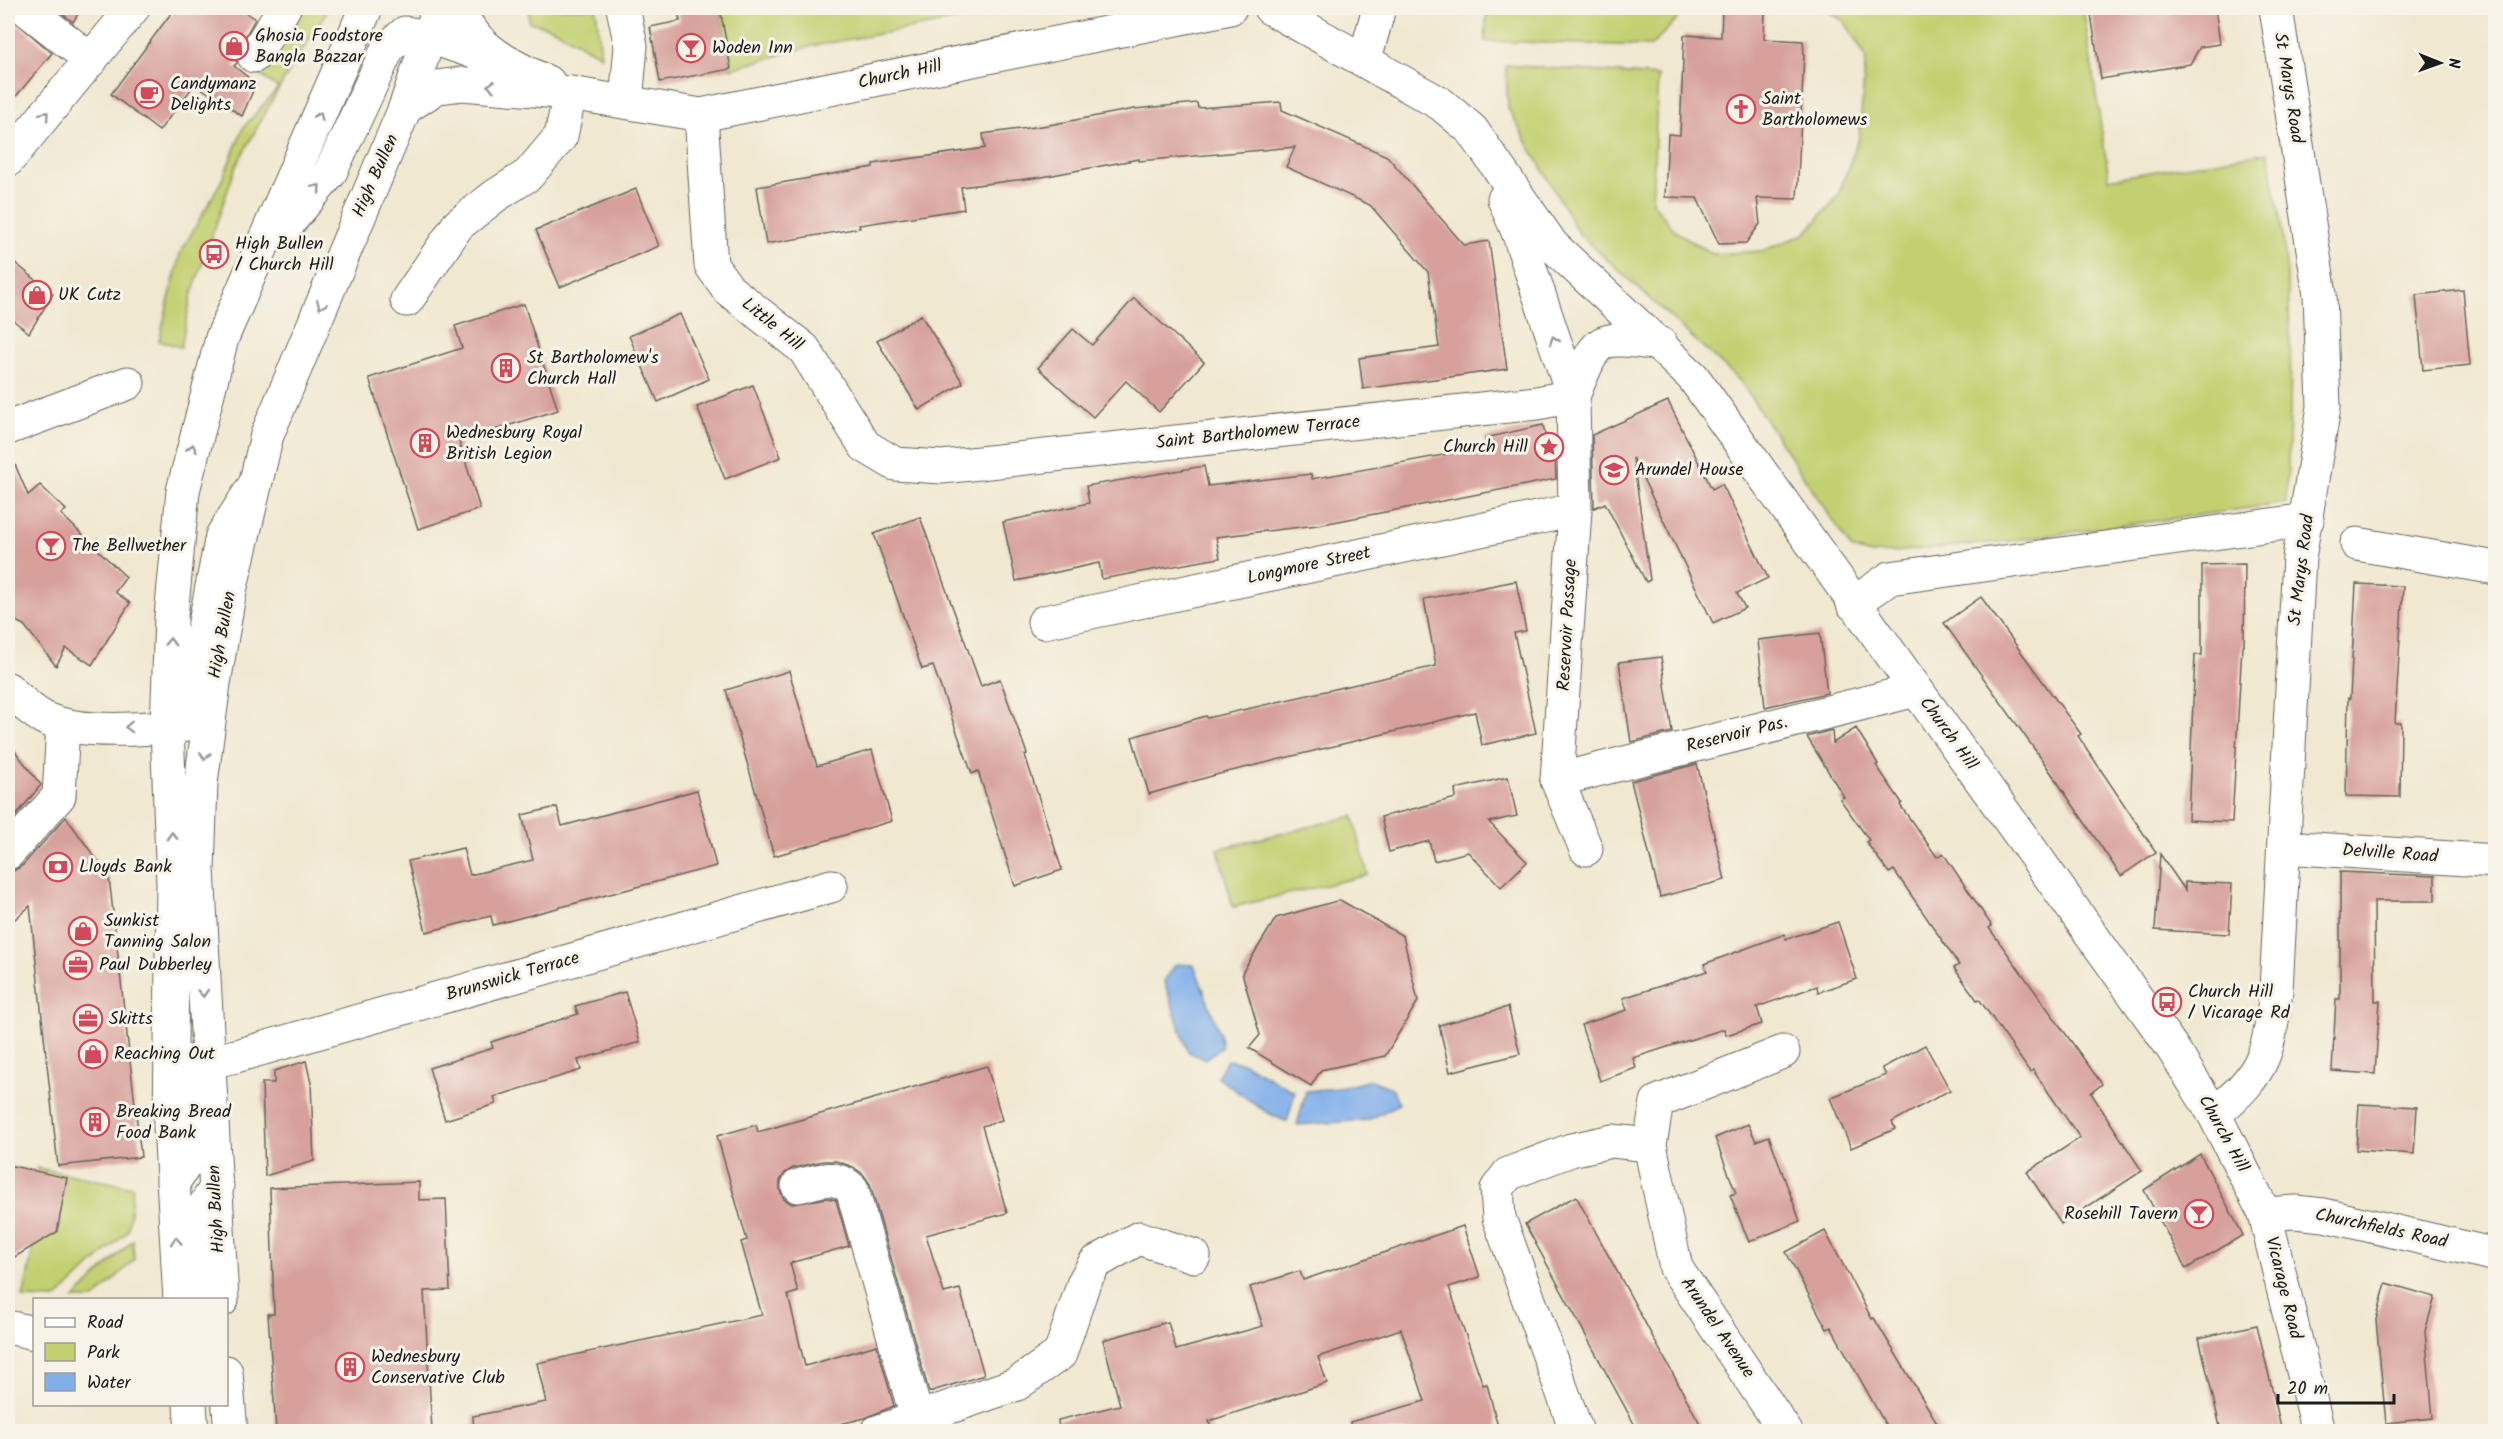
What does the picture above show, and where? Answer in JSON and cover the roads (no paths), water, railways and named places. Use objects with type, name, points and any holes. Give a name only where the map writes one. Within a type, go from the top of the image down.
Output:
[{"type":"main road","points":[[25,8],[91,60]]},
{"type":"main road","points":[[8,160],[133,8]]},
{"type":"main road","points":[[254,56],[284,8]]},
{"type":"main road","name":"High Bullen","points":[[222,1298],[217,1186],[191,1062],[173,884],[168,727],[171,617],[183,491],[222,338],[366,8]]},
{"type":"main road","name":"Church Hill","points":[[458,8],[481,44],[503,62]]},
{"type":"main road","points":[[623,8],[631,46],[626,102]]},
{"type":"main road","name":"Church Hill","points":[[405,108],[437,87],[462,84],[570,93],[701,115],[1230,8]]},
{"type":"main road","name":"Church Hill","points":[[1270,8],[1441,104],[1476,134],[1552,245],[1661,344],[1693,377],[2171,1046],[2214,1114],[2265,1214]]},
{"type":"main road","points":[[1365,60],[1379,8]]},
{"type":"main road","name":"St Marys Road","points":[[2214,1114],[2242,1092],[2259,1068],[2270,1040],[2276,990],[2299,558],[2324,408],[2320,295],[2276,8]]},
{"type":"main road","name":"High Bullen","points":[[180,1298],[170,1125],[191,1062],[201,783],[229,595],[267,435],[405,108],[434,22]]},
{"type":"main road","name":"Church Hill","points":[[253,266],[330,173],[388,48],[405,33],[434,22],[503,62],[570,93]]},
{"type":"main road","points":[[407,300],[458,225],[495,196],[528,175],[561,136],[570,93]]},
{"type":"main road","name":"Little Hill","points":[[701,115],[711,265],[729,290],[804,349],[865,446],[895,464],[942,467]]},
{"type":"main road","name":"Reservoir Passage","points":[[1476,134],[1518,231],[1573,396],[1575,510],[1557,780],[1586,849]]},
{"type":"main road","name":"Reservoir Passage","points":[[1573,396],[1593,349],[1612,338],[1661,344]]},
{"type":"main road","points":[[8,428],[128,382]]},
{"type":"main road","name":"Saint Bartholomew Terrace","points":[[942,467],[1537,403],[1573,396]]},
{"type":"main road","points":[[8,689],[43,718],[63,725],[98,729],[186,725],[193,710],[198,658],[222,536],[255,485]]},
{"type":"main road","name":"Longmore Street","points":[[1044,622],[1575,510]]},
{"type":"main road","points":[[1853,604],[1890,578],[2307,520]]},
{"type":"main road","points":[[2357,544],[2496,568]]},
{"type":"main road","name":"Reservoir Pas.","points":[[1557,780],[1916,690]]},
{"type":"main road","points":[[8,853],[59,796],[63,725]]},
{"type":"main road","name":"Delville Road","points":[[2284,847],[2496,861]]},
{"type":"main road","name":"Brunswick Terrace","points":[[191,1062],[274,1046],[831,886]]},
{"type":"main road","name":"Arundel Avenue","points":[[1783,1052],[1657,1102],[1650,1145],[1676,1268],[1786,1431]]},
{"type":"main road","points":[[1577,1431],[1499,1218],[1497,1189],[1508,1174],[1571,1150],[1612,1141],[1650,1145]]},
{"type":"main road","points":[[798,1186],[826,1179],[840,1179],[852,1188],[917,1418]]},
{"type":"main road","points":[[201,1298],[198,1216],[217,1186]]},
{"type":"main road","name":"Churchfields Road","points":[[2265,1214],[2295,1212],[2324,1215],[2496,1254]]},
{"type":"main road","name":"Vicarage Road","points":[[2265,1214],[2318,1431]]},
{"type":"main road","points":[[877,1431],[1017,1384],[1060,1354],[1084,1282],[1095,1263],[1139,1238],[1194,1256]]},
{"type":"main road","points":[[8,1327],[33,1333]]},
{"type":"main road","points":[[228,1396],[231,1431]]},
{"type":"main road","points":[[190,1406],[192,1431]]},
{"type":"water","points":[[1176,964],[1194,965],[1220,1034],[1221,1048],[1205,1059],[1188,1052],[1164,981]]},
{"type":"water","points":[[1227,1060],[1244,1063],[1295,1092],[1287,1122],[1266,1112],[1217,1077]]},
{"type":"water","points":[[1371,1080],[1392,1088],[1399,1104],[1368,1120],[1297,1125],[1306,1091],[1339,1088]]},
{"type":"place","name":"Ghosia Foodstore Bangla Bazzar","points":[[234,46]]},
{"type":"place","name":"Woden Inn","points":[[691,48]]},
{"type":"place","name":"Candymanz Delights","points":[[149,94]]},
{"type":"place","name":"Saint Bartholomews","points":[[1741,109]]},
{"type":"place","name":"High Bullen / Church Hill","points":[[214,254]]},
{"type":"place","name":"UK Cutz","points":[[37,295]]},
{"type":"place","name":"St Bartholomew's Church Hall","points":[[506,368]]},
{"type":"place","name":"Wednesbury Royal British Legion","points":[[425,443]]},
{"type":"place","name":"Church Hill","points":[[1549,447]]},
{"type":"place","name":"Arundel House","points":[[1614,470]]},
{"type":"place","name":"The Bellwether","points":[[51,546]]},
{"type":"place","name":"Lloyds Bank","points":[[58,867]]},
{"type":"place","name":"Sunkist Tanning Salon","points":[[83,931]]},
{"type":"place","name":"Paul Dubberley","points":[[78,965]]},
{"type":"place","name":"Church Hill / Vicarage Rd","points":[[2167,1002]]},
{"type":"place","name":"Skitts","points":[[88,1019]]},
{"type":"place","name":"Reaching Out","points":[[93,1054]]},
{"type":"place","name":"Breaking Bread Food Bank","points":[[95,1122]]},
{"type":"place","name":"Rosehill Tavern","points":[[2199,1214]]},
{"type":"place","name":"Wednesbury Conservative Club","points":[[350,1367]]}]
